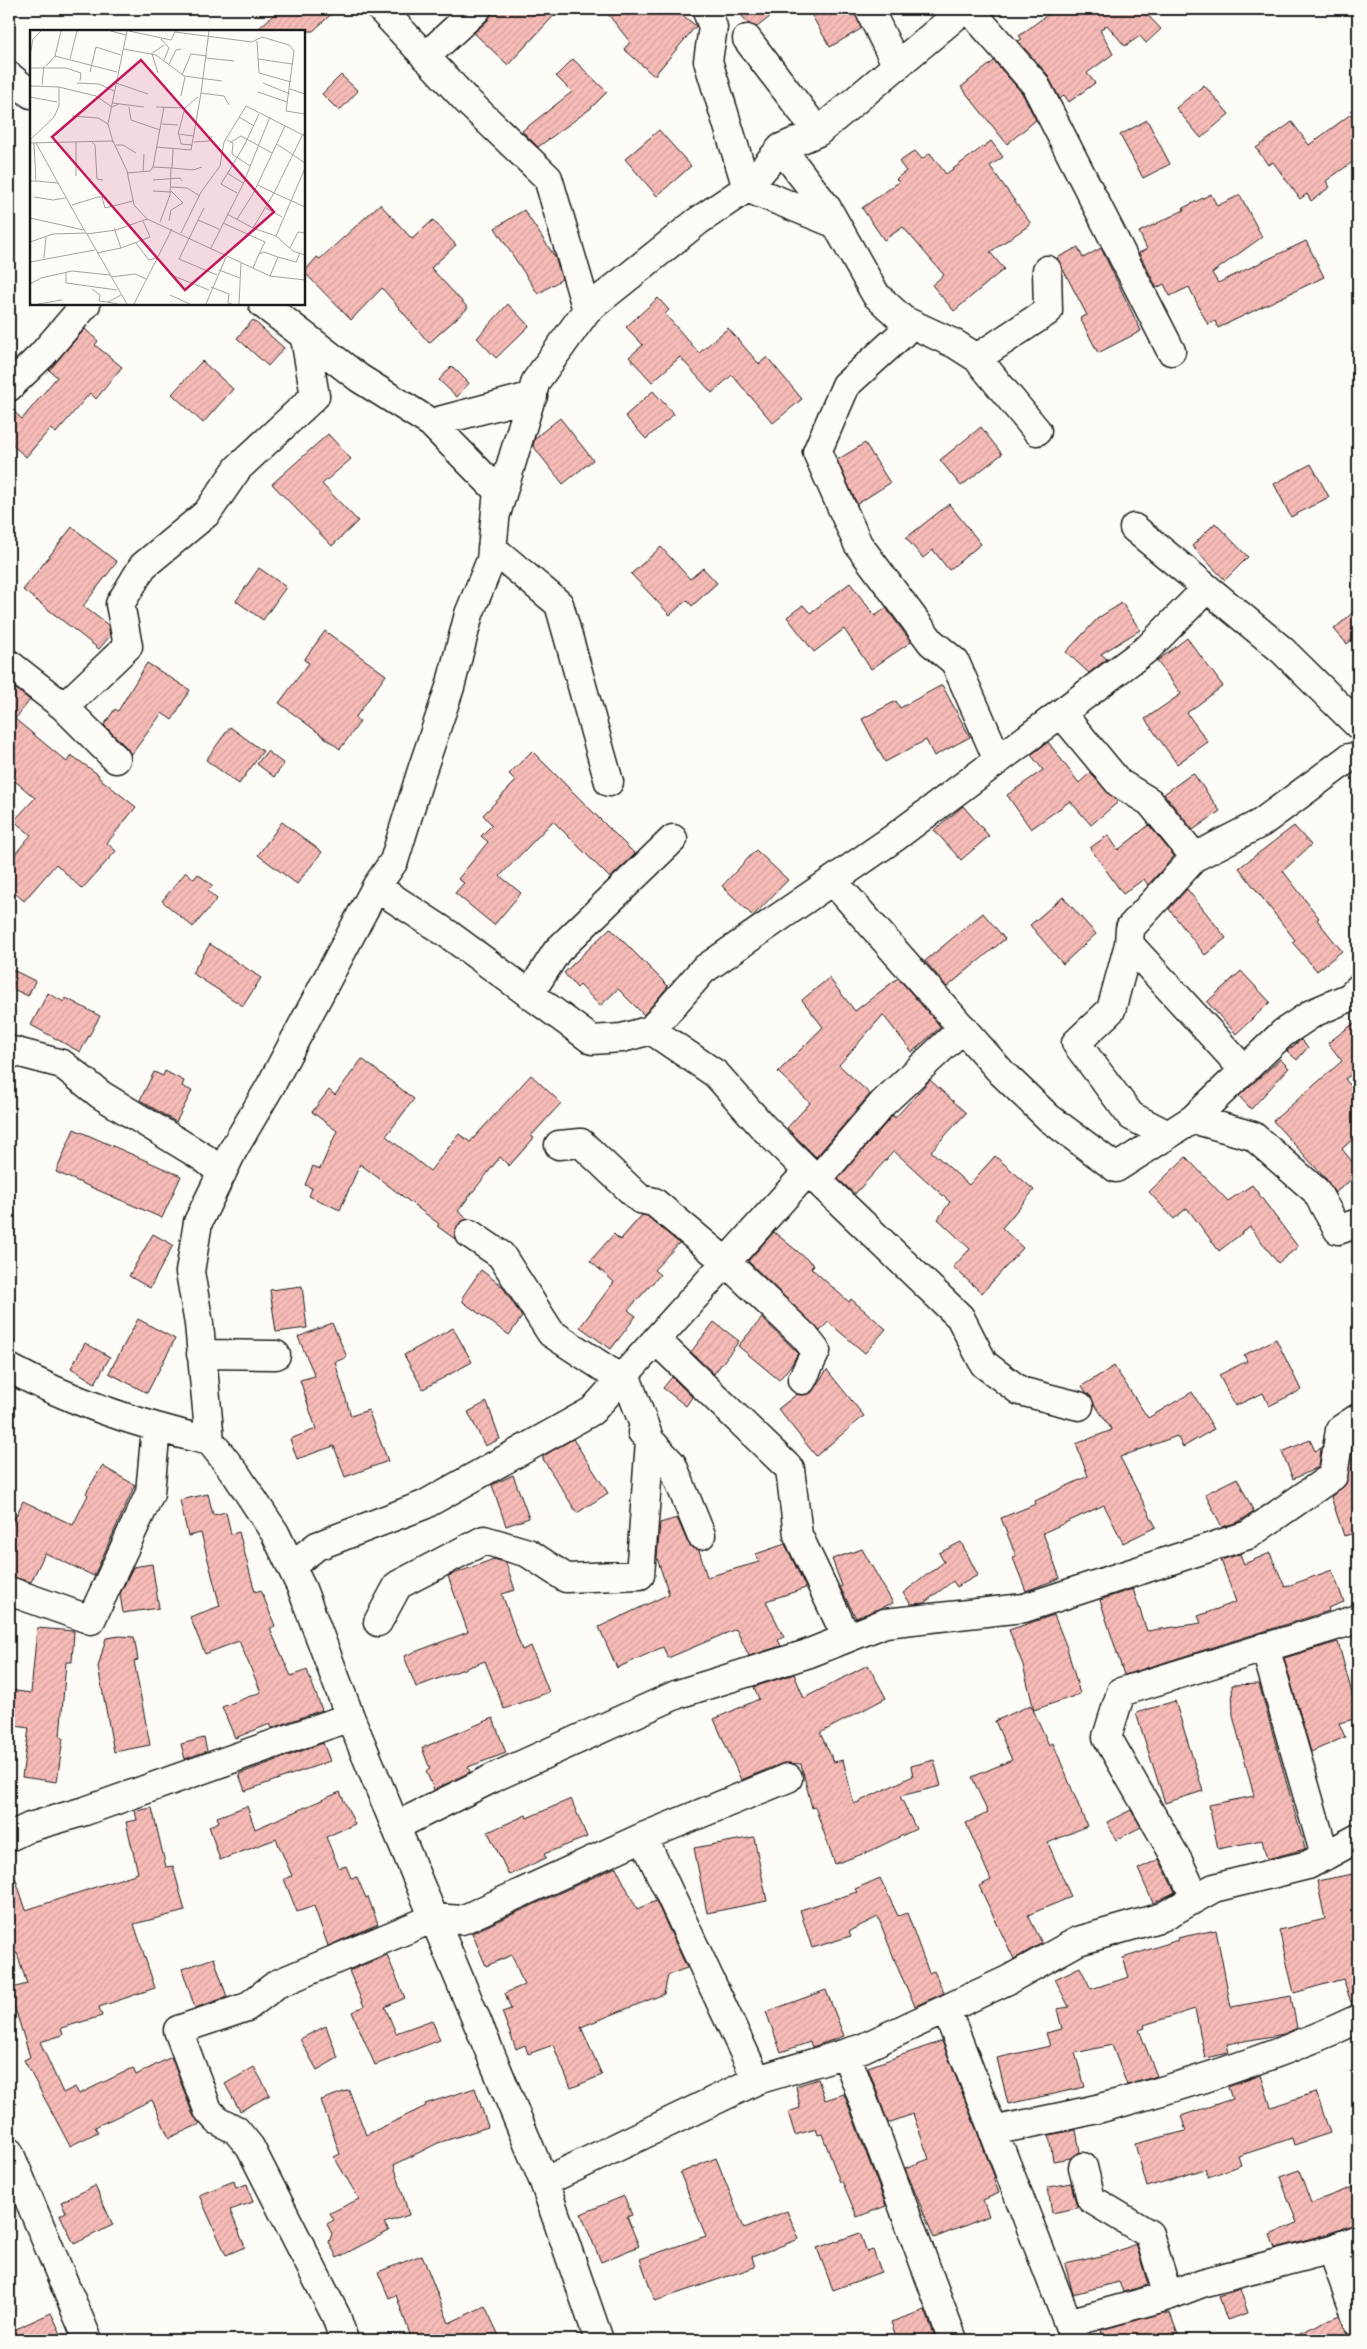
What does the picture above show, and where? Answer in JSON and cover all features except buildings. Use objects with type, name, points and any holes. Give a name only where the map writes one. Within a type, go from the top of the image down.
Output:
[{"type":"street","points":[[381,9],[466,100],[548,178],[586,310]]},
{"type":"street","points":[[425,56],[477,9]]},
{"type":"street","points":[[706,9],[713,26],[708,61],[747,188]]},
{"type":"street","points":[[869,9],[897,66]]},
{"type":"street","points":[[494,519],[536,381],[586,310],[698,221],[747,188],[782,148],[818,132],[964,9]]},
{"type":"street","points":[[969,9],[1034,84],[1171,351]]},
{"type":"street","points":[[747,39],[818,132]]},
{"type":"street","points":[[9,76],[30,93]]},
{"type":"street","points":[[782,148],[827,208],[876,295],[903,320],[955,344],[977,358],[1037,431]]},
{"type":"street","points":[[747,188],[836,224]]},
{"type":"street","points":[[977,358],[1048,311],[1047,270]]},
{"type":"street","points":[[9,387],[42,355],[85,305]]},
{"type":"street","points":[[264,305],[359,378],[431,424],[498,492],[491,560],[469,614],[450,687],[394,861],[376,887],[222,1173],[198,1222],[190,1272],[199,1324],[210,1441],[236,1474],[270,1526],[302,1589],[350,1717],[544,2182],[599,2340]]},
{"type":"street","points":[[903,320],[902,334],[846,385],[816,452],[858,544],[931,642],[955,662],[998,760]]},
{"type":"street","points":[[64,707],[128,646],[120,604],[143,566],[207,513],[238,468],[315,396],[305,338]]},
{"type":"street","points":[[431,424],[533,396]]},
{"type":"street","points":[[1134,528],[1282,650],[1358,725]]},
{"type":"street","points":[[492,548],[559,604],[609,782]]},
{"type":"street","points":[[376,887],[448,934],[592,1040],[622,1038],[651,1030],[703,970],[833,881],[1148,648],[1207,588]]},
{"type":"street","points":[[9,664],[64,707],[116,759]]},
{"type":"street","points":[[1061,713],[1119,782],[1150,802],[1194,857]]},
{"type":"street","points":[[1168,1135],[1131,1116],[1076,1043],[1111,1010],[1129,944],[1130,928],[1194,857],[1261,823],[1349,758],[1358,757]]},
{"type":"street","points":[[530,993],[558,951],[674,840]]},
{"type":"street","points":[[833,881],[1002,1073],[1049,1118],[1116,1168],[1194,1118],[1282,1033],[1313,1013],[1350,997],[1358,989]]},
{"type":"street","points":[[1129,944],[1244,1070]]},
{"type":"street","points":[[291,1566],[317,1546],[424,1505],[592,1411],[726,1262],[883,1103],[963,1028]]},
{"type":"street","points":[[651,1030],[716,1074],[762,1126],[960,1317],[984,1364],[1020,1391],[1079,1406]]},
{"type":"street","points":[[9,1050],[62,1064],[101,1095],[204,1158],[222,1173]]},
{"type":"street","points":[[1194,1118],[1253,1136],[1316,1191],[1338,1230],[1358,1223]]},
{"type":"street","points":[[558,1144],[582,1143],[640,1199],[654,1202],[726,1262],[806,1337],[816,1351],[802,1380]]},
{"type":"street","points":[[470,1234],[502,1255],[551,1333],[618,1383],[650,1441],[672,1464],[701,1535]]},
{"type":"street","points":[[656,1340],[790,1469],[798,1535],[847,1638]]},
{"type":"street","points":[[201,1354],[276,1355]]},
{"type":"street","points":[[9,1368],[80,1401],[156,1428],[210,1441]]},
{"type":"street","points":[[396,1826],[497,1776],[678,1694],[808,1654],[885,1622],[1024,1608],[1248,1535],[1332,1476],[1340,1430],[1358,1418]]},
{"type":"street","points":[[9,1591],[91,1620],[150,1493],[156,1428]]},
{"type":"street","points":[[378,1622],[398,1585],[484,1540],[528,1553],[566,1578],[640,1575],[650,1441]]},
{"type":"street","points":[[1195,1898],[1179,1863],[1107,1737],[1121,1692],[1358,1619]]},
{"type":"street","points":[[1265,1647],[1325,1856]]},
{"type":"street","points":[[9,1837],[30,1827],[94,1807],[350,1717]]},
{"type":"street","points":[[344,2340],[336,2316],[250,2147],[236,2130],[217,2120],[208,2110],[178,2030],[248,2007],[277,1984],[434,1918],[462,1920],[643,1837],[788,1778]]},
{"type":"street","points":[[643,1837],[757,2080]]},
{"type":"street","points":[[544,2182],[757,2080],[864,2048],[1008,1980],[1078,1941],[1162,1917],[1214,1888],[1308,1865],[1358,1838]]},
{"type":"street","points":[[946,2009],[1072,2332],[1202,2283],[1332,2249],[1358,2239]]},
{"type":"street","points":[[993,2131],[1120,2103],[1205,2077],[1329,2033],[1358,2019]]},
{"type":"street","points":[[846,2054],[953,2340]]},
{"type":"street","points":[[9,2152],[88,2340]]},
{"type":"street","points":[[1083,2167],[1091,2199],[1149,2234],[1168,2296]]},
{"type":"street","points":[[1332,2249],[1358,2321]]}]
